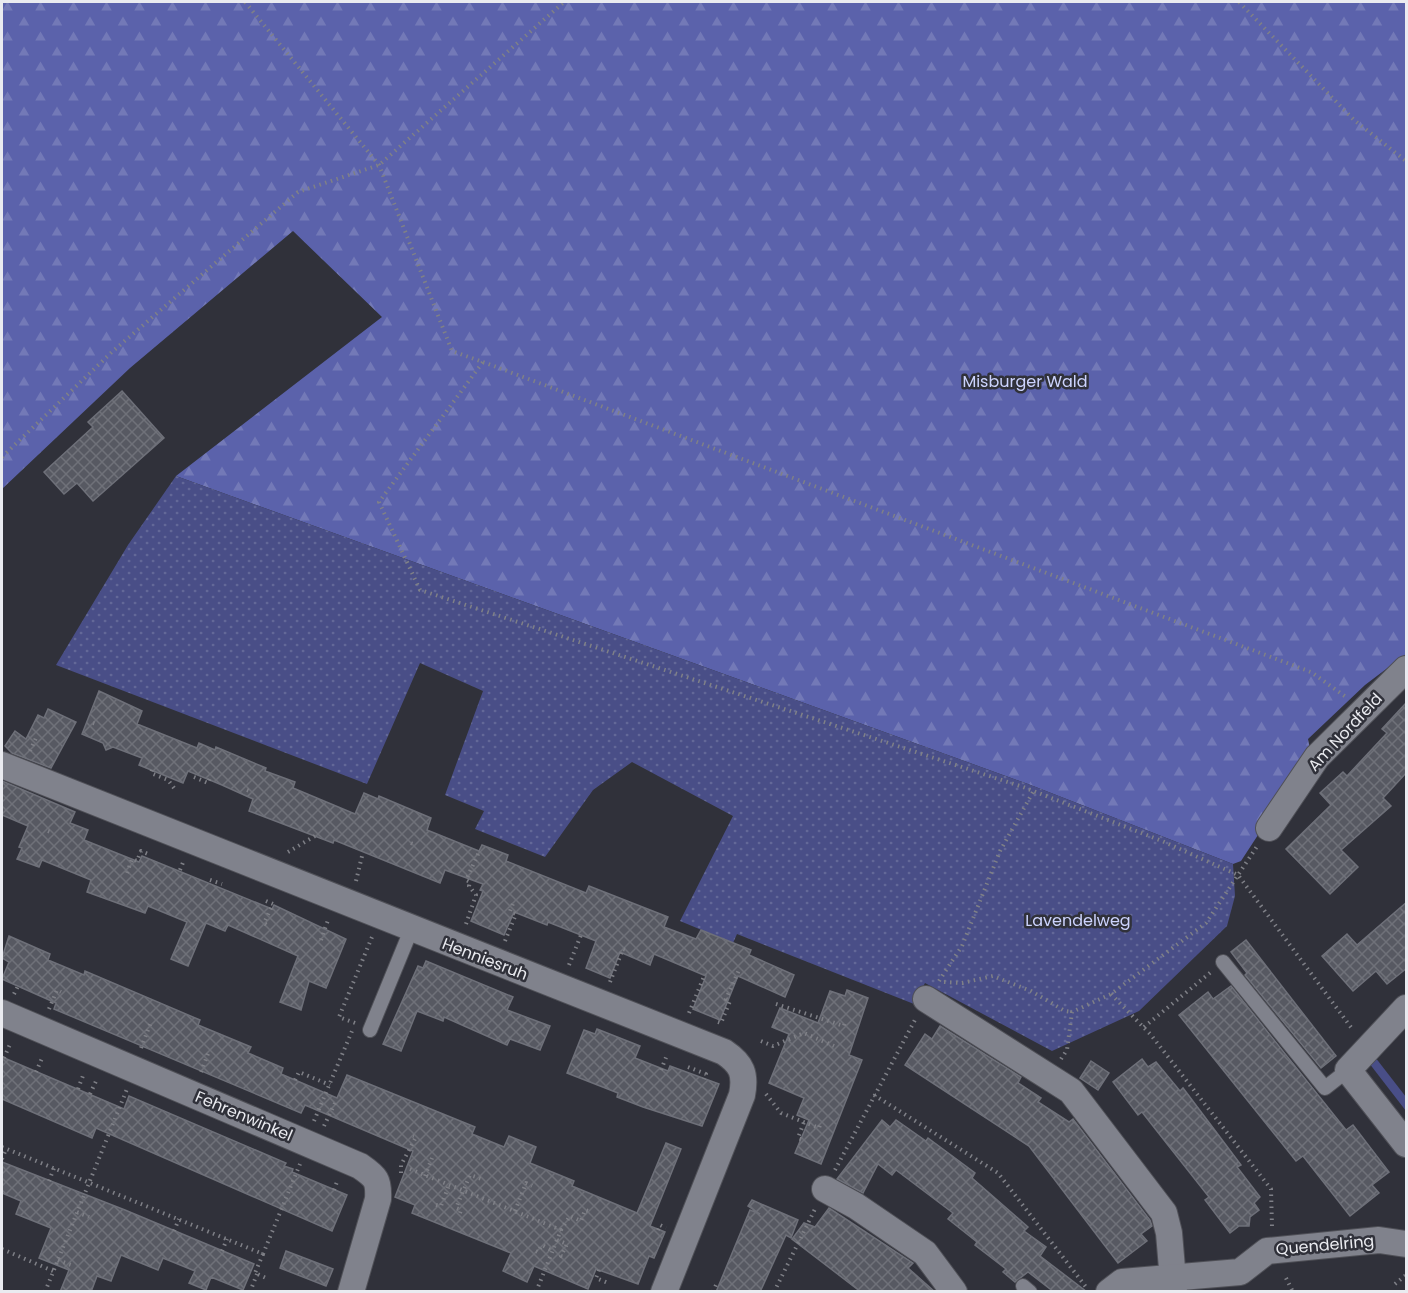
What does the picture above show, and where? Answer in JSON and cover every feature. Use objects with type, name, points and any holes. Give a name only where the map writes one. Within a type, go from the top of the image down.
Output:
[{"type":"street","name":"Am Nordfeld","points":[[1269,828],[1317,757],[1407,669]]},
{"type":"street","name":"Henniesruh","points":[[2,765],[411,930],[724,1052],[738,1061],[745,1081],[742,1095],[664,1292]]},
{"type":"street","points":[[932,990],[1071,1091],[1164,1213],[1169,1233],[1173,1285]]},
{"type":"street","points":[[1407,1008],[1348,1070],[1407,1144]]},
{"type":"street","name":"Fehrenwinkel","points":[[8,1023],[352,1162],[372,1174],[378,1183],[378,1199],[351,1292]]},
{"type":"street","points":[[825,1189],[856,1206],[925,1253],[954,1292]]},
{"type":"street","name":"Quendelring","points":[[1109,1292],[1122,1282],[1173,1285],[1240,1272],[1267,1251],[1380,1240],[1407,1244]]},
{"type":"lane","points":[[370,1030],[411,930]]},
{"type":"lane","points":[[1223,962],[1325,1088],[1348,1070]]},
{"type":"path","points":[[245,2],[379,165],[452,351],[1311,672],[1364,710]]},
{"type":"path","points":[[2,457],[113,351],[298,192],[379,165],[564,2]]},
{"type":"path","points":[[1239,2],[1354,120],[1407,161]]},
{"type":"path","points":[[483,362],[379,502],[420,590],[1033,792],[1162,841],[1238,875],[1368,1050]]},
{"type":"path","points":[[152,770],[152,773],[168,780],[174,788]]},
{"type":"path","points":[[194,777],[208,783],[210,778]]},
{"type":"path","points":[[774,1292],[874,1095],[932,990],[962,946],[1000,851],[1033,792]]},
{"type":"path","points":[[932,990],[993,976],[1031,991],[1065,1011],[1072,1012],[1111,994],[1206,923],[1269,828]]},
{"type":"path","points":[[285,851],[290,853],[315,836]]},
{"type":"path","points":[[465,927],[476,895],[469,886],[470,882],[466,880],[480,850]]},
{"type":"path","points":[[127,873],[132,859],[137,861],[141,851],[148,854]]},
{"type":"path","points":[[353,892],[363,852]]},
{"type":"path","points":[[210,880],[222,884]]},
{"type":"path","points":[[266,901],[273,904],[264,923],[267,925]]},
{"type":"path","points":[[504,942],[516,914],[510,911],[514,901]]},
{"type":"path","points":[[321,940],[332,911]]},
{"type":"path","points":[[370,1030],[339,1017],[381,917]]},
{"type":"path","points":[[565,976],[581,935]]},
{"type":"path","points":[[606,992],[623,949],[629,951]]},
{"type":"path","points":[[1144,1027],[1223,962]]},
{"type":"path","points":[[718,1022],[721,1023],[730,1001],[726,999],[739,970]]},
{"type":"path","points":[[691,1008],[705,974]]},
{"type":"path","points":[[47,1014],[57,990],[61,992]]},
{"type":"path","points":[[1111,994],[1144,1027],[1271,1189],[1272,1251]]},
{"type":"path","points":[[776,1004],[844,1026],[845,1022]]},
{"type":"path","points":[[1067,1050],[1072,1012]]},
{"type":"path","points":[[139,1054],[151,1022]]},
{"type":"path","points":[[4,1058],[8,1023]]},
{"type":"path","points":[[312,1127],[355,1024]]},
{"type":"path","points":[[761,1041],[773,1046],[804,1033],[834,1046]]},
{"type":"path","points":[[661,1070],[670,1048]]},
{"type":"path","points":[[36,1072],[45,1050]]},
{"type":"path","points":[[197,1083],[209,1051]]},
{"type":"path","points":[[688,1067],[706,1074],[704,1079]]},
{"type":"path","points":[[78,1089],[87,1068]]},
{"type":"path","points":[[90,1095],[101,1069]]},
{"type":"path","points":[[295,1080],[299,1072],[330,1085]]},
{"type":"path","points":[[45,1292],[130,1081]]},
{"type":"path","points":[[762,1085],[781,1113],[819,1128],[820,1125]]},
{"type":"path","points":[[874,1095],[998,1173],[1089,1292]]},
{"type":"path","points":[[322,1132],[335,1103]]},
{"type":"path","points":[[801,1139],[798,1138],[804,1122]]},
{"type":"path","points":[[401,1173],[399,1170],[413,1145],[416,1137],[414,1136]]},
{"type":"path","points":[[2,1159],[4,1148],[263,1254]]},
{"type":"path","points":[[250,1292],[263,1254],[304,1155]]},
{"type":"path","points":[[425,1176],[432,1158]]},
{"type":"path","points":[[49,1181],[54,1168]]},
{"type":"path","points":[[410,1169],[561,1230]]},
{"type":"path","points":[[460,1213],[461,1210],[456,1208],[470,1175],[484,1180]]},
{"type":"path","points":[[515,1211],[526,1183],[532,1185]]},
{"type":"path","points":[[436,1205],[441,1206],[450,1185]]},
{"type":"path","points":[[536,1292],[561,1230],[570,1216],[581,1221],[585,1210],[588,1211]]},
{"type":"path","points":[[77,1212],[90,1217]]},
{"type":"path","points":[[174,1231],[179,1219]]},
{"type":"path","points":[[222,1251],[227,1239]]},
{"type":"path","points":[[557,1240],[567,1244],[561,1256],[564,1257]]},
{"type":"path","points":[[536,1251],[538,1252],[542,1245],[553,1251]]},
{"type":"path","points":[[2,1250],[53,1271]]},
{"type":"path","points":[[57,1260],[70,1265]]},
{"type":"path","points":[[599,1270],[596,1278],[608,1283],[607,1285]]},
{"type":"path","points":[[257,1274],[266,1278]]},
{"type":"path","points":[[1395,1284],[1407,1275]]},
{"type":"path","points":[[1286,1278],[1293,1292]]},
{"type":"path","points":[[713,1292],[716,1285],[718,1286]]},
{"type":"green space","name":"Misburger Wald","points":[[2,2],[1406,2],[1406,654],[1365,685],[1308,739],[1311,754],[1241,861],[1233,864],[1028,784],[176,476],[382,317],[293,231],[130,368],[2,489]]},
{"type":"green space","name":"Lavendelweg","points":[[176,476],[1028,784],[1233,864],[1235,896],[1227,926],[1139,1011],[1052,1051],[925,983],[914,1004],[737,934],[733,943],[680,921],[733,816],[632,762],[593,790],[545,857],[475,829],[484,811],[445,795],[483,691],[420,663],[367,784],[56,665],[128,545]]},
{"type":"green space","points":[[1375,1057],[1406,1097],[1406,1111],[1369,1063]]},
{"type":"building","points":[[122,391],[164,438],[93,501],[77,483],[64,494],[44,472],[93,427],[88,422]]},
{"type":"building","points":[[99,691],[142,711],[137,724],[197,748],[199,743],[215,750],[216,747],[266,768],[265,771],[295,782],[293,788],[355,814],[364,793],[378,799],[379,796],[431,818],[427,830],[479,851],[482,845],[508,855],[506,861],[586,893],[589,886],[668,917],[664,927],[696,939],[701,930],[751,950],[749,955],[794,975],[785,997],[738,976],[720,1020],[693,1009],[706,976],[654,954],[650,965],[620,952],[610,978],[586,968],[596,941],[548,922],[547,925],[514,912],[504,935],[471,921],[483,891],[480,890],[483,884],[445,870],[440,883],[334,840],[333,843],[249,811],[253,799],[188,771],[183,783],[139,765],[142,758],[113,747],[106,750],[103,743],[82,734]]},
{"type":"building","points":[[1407,702],[1407,772],[1383,798],[1391,806],[1341,850],[1358,867],[1330,894],[1286,849],[1331,805],[1320,793],[1343,772],[1347,776],[1387,733],[1382,729]]},
{"type":"building","points":[[48,709],[76,722],[51,768],[12,753],[5,746],[15,731],[26,739],[38,715],[44,718]]},
{"type":"building","points":[[2,781],[75,812],[70,823],[88,830],[84,840],[139,862],[142,856],[272,909],[274,905],[346,939],[326,988],[309,981],[301,1010],[280,1002],[298,956],[228,925],[225,931],[206,923],[188,966],[171,959],[187,922],[148,906],[145,913],[87,892],[91,880],[42,860],[39,867],[17,859],[22,848],[19,847],[28,826],[2,815]]},
{"type":"building","points":[[1407,902],[1407,968],[1387,984],[1376,971],[1353,991],[1322,956],[1347,934],[1357,945]]},
{"type":"building","points":[[9,936],[50,954],[48,960],[84,975],[85,971],[200,1020],[198,1025],[251,1047],[248,1053],[283,1068],[281,1074],[337,1098],[347,1075],[475,1127],[472,1134],[504,1147],[509,1136],[536,1147],[530,1163],[574,1181],[572,1186],[637,1213],[666,1143],[681,1149],[650,1226],[665,1232],[654,1258],[649,1256],[638,1284],[596,1269],[588,1289],[534,1266],[527,1282],[503,1271],[511,1253],[412,1213],[415,1205],[395,1197],[413,1151],[305,1105],[301,1113],[54,1009],[56,1003],[2,979],[9,962],[2,958]]},
{"type":"building","points":[[1246,940],[1336,1056],[1321,1068],[1245,975],[1247,973],[1231,952]]},
{"type":"building","points":[[426,961],[513,997],[507,1010],[550,1026],[540,1050],[510,1039],[507,1045],[444,1017],[443,1021],[417,1011],[401,1051],[383,1044],[418,966],[423,968]]},
{"type":"building","points":[[1231,986],[1346,1130],[1353,1125],[1389,1172],[1372,1185],[1379,1193],[1350,1216],[1303,1156],[1296,1161],[1179,1015],[1208,992],[1213,999]]},
{"type":"building","points":[[847,990],[868,998],[849,1055],[862,1060],[821,1164],[795,1153],[809,1120],[797,1115],[804,1098],[769,1083],[789,1034],[772,1027],[780,1008],[818,1023],[830,991],[845,996]]},
{"type":"building","points":[[940,1026],[1021,1077],[1018,1083],[1041,1098],[1038,1102],[1069,1122],[1073,1119],[1150,1220],[1152,1226],[1141,1234],[1147,1241],[1118,1263],[1029,1146],[905,1065],[925,1034],[932,1039]]},
{"type":"building","points":[[597,1029],[640,1046],[635,1058],[668,1071],[670,1066],[719,1084],[702,1126],[617,1097],[618,1093],[567,1073],[584,1030],[595,1034]]},
{"type":"building","points":[[2,1057],[124,1109],[129,1096],[286,1163],[284,1166],[293,1169],[292,1172],[347,1195],[332,1231],[96,1128],[92,1138],[2,1099]]},
{"type":"building","points":[[1142,1059],[1148,1067],[1156,1062],[1180,1091],[1183,1088],[1241,1165],[1237,1167],[1260,1197],[1254,1203],[1259,1210],[1250,1217],[1249,1226],[1239,1226],[1230,1233],[1205,1200],[1209,1197],[1142,1112],[1138,1115],[1113,1082]]},
{"type":"building","points":[[1091,1061],[1109,1073],[1098,1090],[1080,1078]]},
{"type":"building","points":[[882,1120],[890,1127],[896,1120],[926,1141],[928,1138],[975,1173],[972,1178],[1028,1227],[1024,1231],[1046,1247],[1040,1256],[1087,1292],[1054,1292],[1028,1272],[1015,1282],[1003,1272],[1006,1269],[975,1245],[977,1242],[948,1219],[953,1213],[896,1170],[892,1175],[878,1164],[863,1193],[837,1179]]},
{"type":"building","points":[[2,1162],[254,1264],[243,1290],[211,1277],[206,1290],[189,1283],[195,1271],[163,1258],[158,1270],[121,1255],[111,1281],[97,1276],[91,1292],[60,1292],[69,1270],[39,1258],[51,1228],[16,1214],[21,1201],[2,1193]]},
{"type":"building","points":[[752,1200],[798,1220],[791,1238],[786,1235],[760,1292],[716,1292],[750,1210],[760,1214],[748,1206]]},
{"type":"building","points":[[829,1208],[913,1263],[908,1268],[935,1292],[861,1292],[792,1239],[804,1223],[815,1227]]},
{"type":"building","points":[[286,1251],[333,1269],[326,1286],[280,1268]]}]
